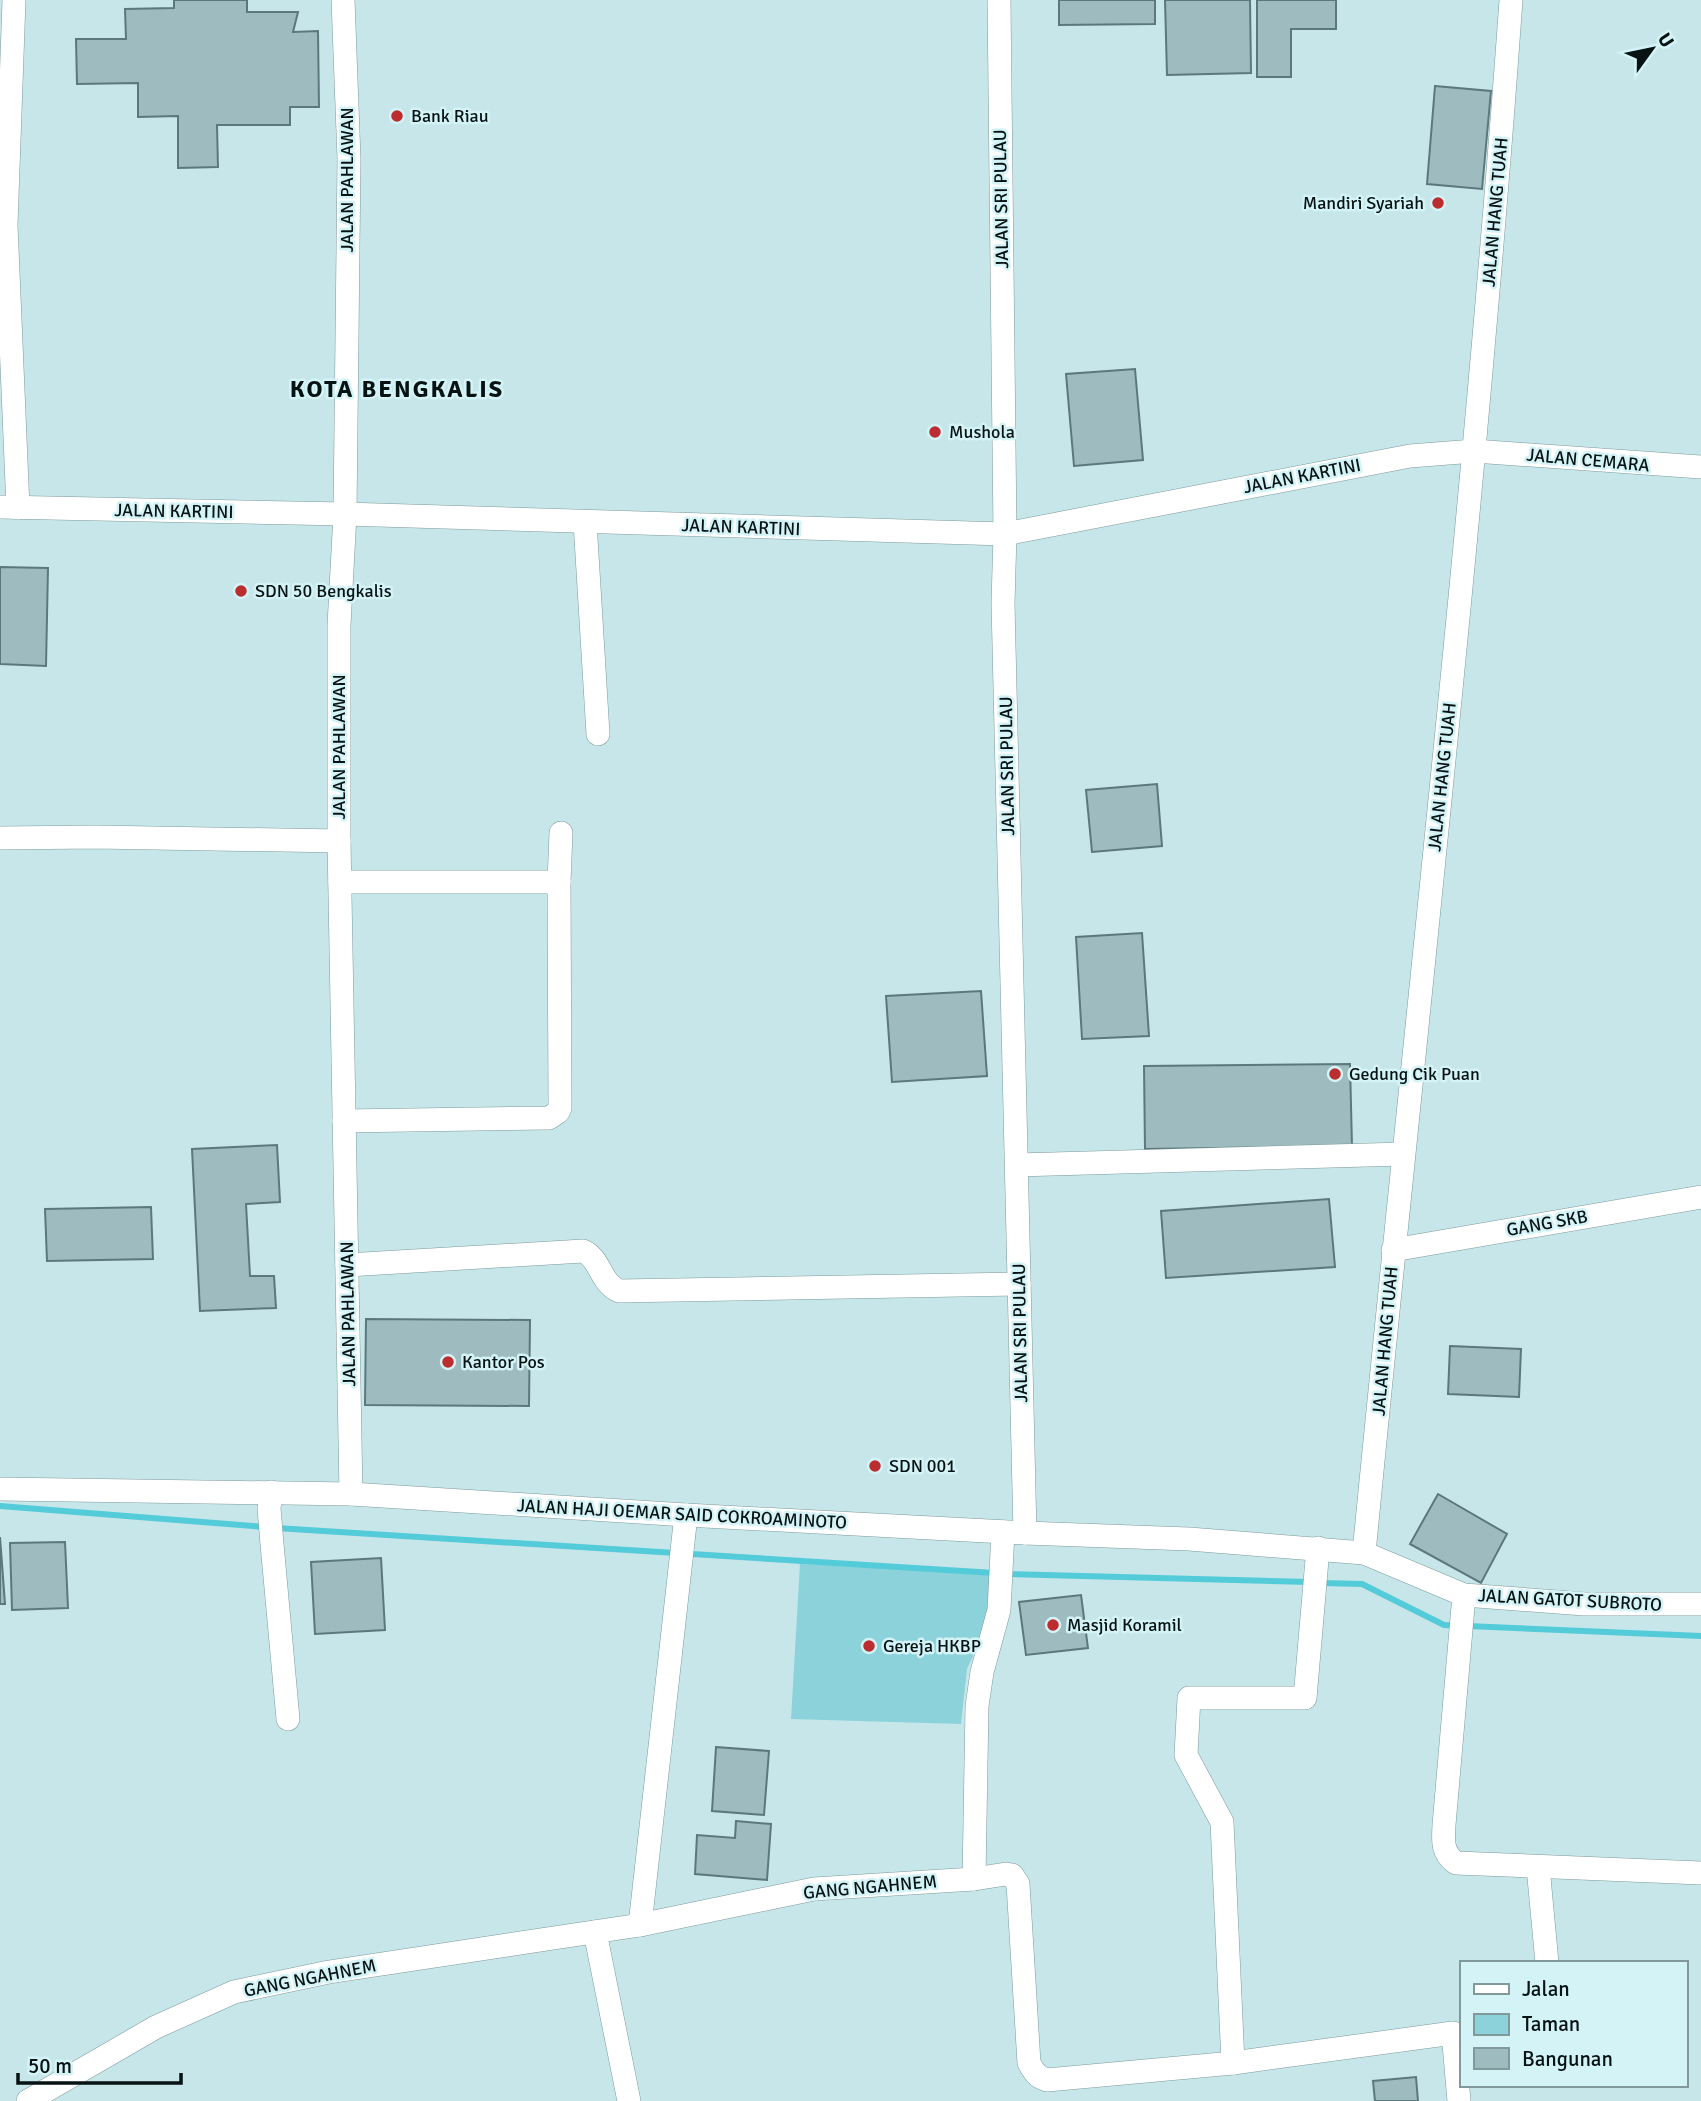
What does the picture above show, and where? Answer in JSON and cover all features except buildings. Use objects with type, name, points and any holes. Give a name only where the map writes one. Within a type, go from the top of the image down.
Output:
[{"type":"street","points":[[9,507],[3,224],[14,0]]},
{"type":"street","name":"JALAN PAHLAWAN","points":[[343,0],[349,159],[345,514],[339,625],[340,882],[351,1494]]},
{"type":"street","name":"JALAN SRI PULAU","points":[[974,1879],[977,1706],[982,1672],[997,1621],[1010,1537],[1019,1284],[1003,603],[1005,534],[999,0]]},
{"type":"street","name":"JALAN HANG TUAH","points":[[1364,1553],[1474,451],[1498,188],[1511,0]]},
{"type":"street","name":"JALAN KARTINI","points":[[9,507],[345,514],[1005,534],[1340,468],[1410,456],[1474,451]]},
{"type":"street","name":"JALAN CEMARA","points":[[1474,451],[1701,467]]},
{"type":"street","points":[[584,522],[598,734]]},
{"type":"street","points":[[344,1121],[549,1118],[558,1112],[561,1108],[561,833]]},
{"type":"street","points":[[0,838],[340,841]]},
{"type":"street","points":[[340,882],[559,882]]},
{"type":"street","points":[[1017,1165],[1403,1154]]},
{"type":"street","name":"GANG SKB","points":[[1393,1250],[1701,1197]]},
{"type":"street","points":[[347,1265],[583,1251],[592,1257],[608,1284],[619,1291],[1019,1284]]},
{"type":"street","name":"JALAN HAJI OEMAR SAID COKROAMINOTO","points":[[0,1489],[270,1500],[351,1494],[685,1523],[1010,1537],[1189,1539],[1317,1556],[1364,1553]]},
{"type":"street","points":[[270,1500],[288,1719]]},
{"type":"street","points":[[640,1925],[685,1523]]},
{"type":"street","name":"JALAN GATOT SUBROTO","points":[[1364,1553],[1463,1611],[1584,1604],[1701,1604]]},
{"type":"street","points":[[1233,2063],[1222,1822],[1186,1755],[1189,1698],[1305,1698],[1317,1556]]},
{"type":"street","points":[[1463,1611],[1443,1847],[1447,1855],[1456,1863],[1701,1873]]},
{"type":"street","points":[[1538,1867],[1547,1961]]},
{"type":"street","name":"GANG NGAHNEM","points":[[28,2101],[156,2028],[234,1992],[329,1972],[640,1925],[814,1889],[974,1879],[1006,1874],[1012,1875],[1018,1884],[1029,2063],[1040,2078],[1047,2080],[1233,2063],[1457,2033],[1459,2101]]},
{"type":"street","points":[[596,1932],[629,2101]]},
{"type":"green space","points":[[800,1564],[991,1572],[993,1613],[967,1669],[961,1724],[791,1719]]},
{"type":"waterway","points":[[0,1506],[265,1527]]},
{"type":"waterway","points":[[276,1528],[995,1573]]},
{"type":"waterway","points":[[1006,1574],[1310,1582]]},
{"type":"waterway","points":[[1321,1583],[1362,1584],[1444,1625],[1701,1636]]},
{"type":"place","name":"Bank Riau","points":[[397,116]]},
{"type":"place","name":"Mandiri Syariah","points":[[1438,203]]},
{"type":"place","name":"Mushola","points":[[935,432]]},
{"type":"place","name":"SDN 50 Bengkalis","points":[[241,591]]},
{"type":"place","name":"Gedung Cik Puan","points":[[1335,1074]]},
{"type":"place","name":"Kantor Pos","points":[[448,1362]]},
{"type":"place","name":"SDN 001","points":[[875,1466]]},
{"type":"place","name":"Masjid Koramil","points":[[1053,1625]]},
{"type":"place","name":"Gereja HKBP","points":[[869,1646]]},
{"type":"district","name":"KOTA BENGKALIS","points":[[397,389]]}]
